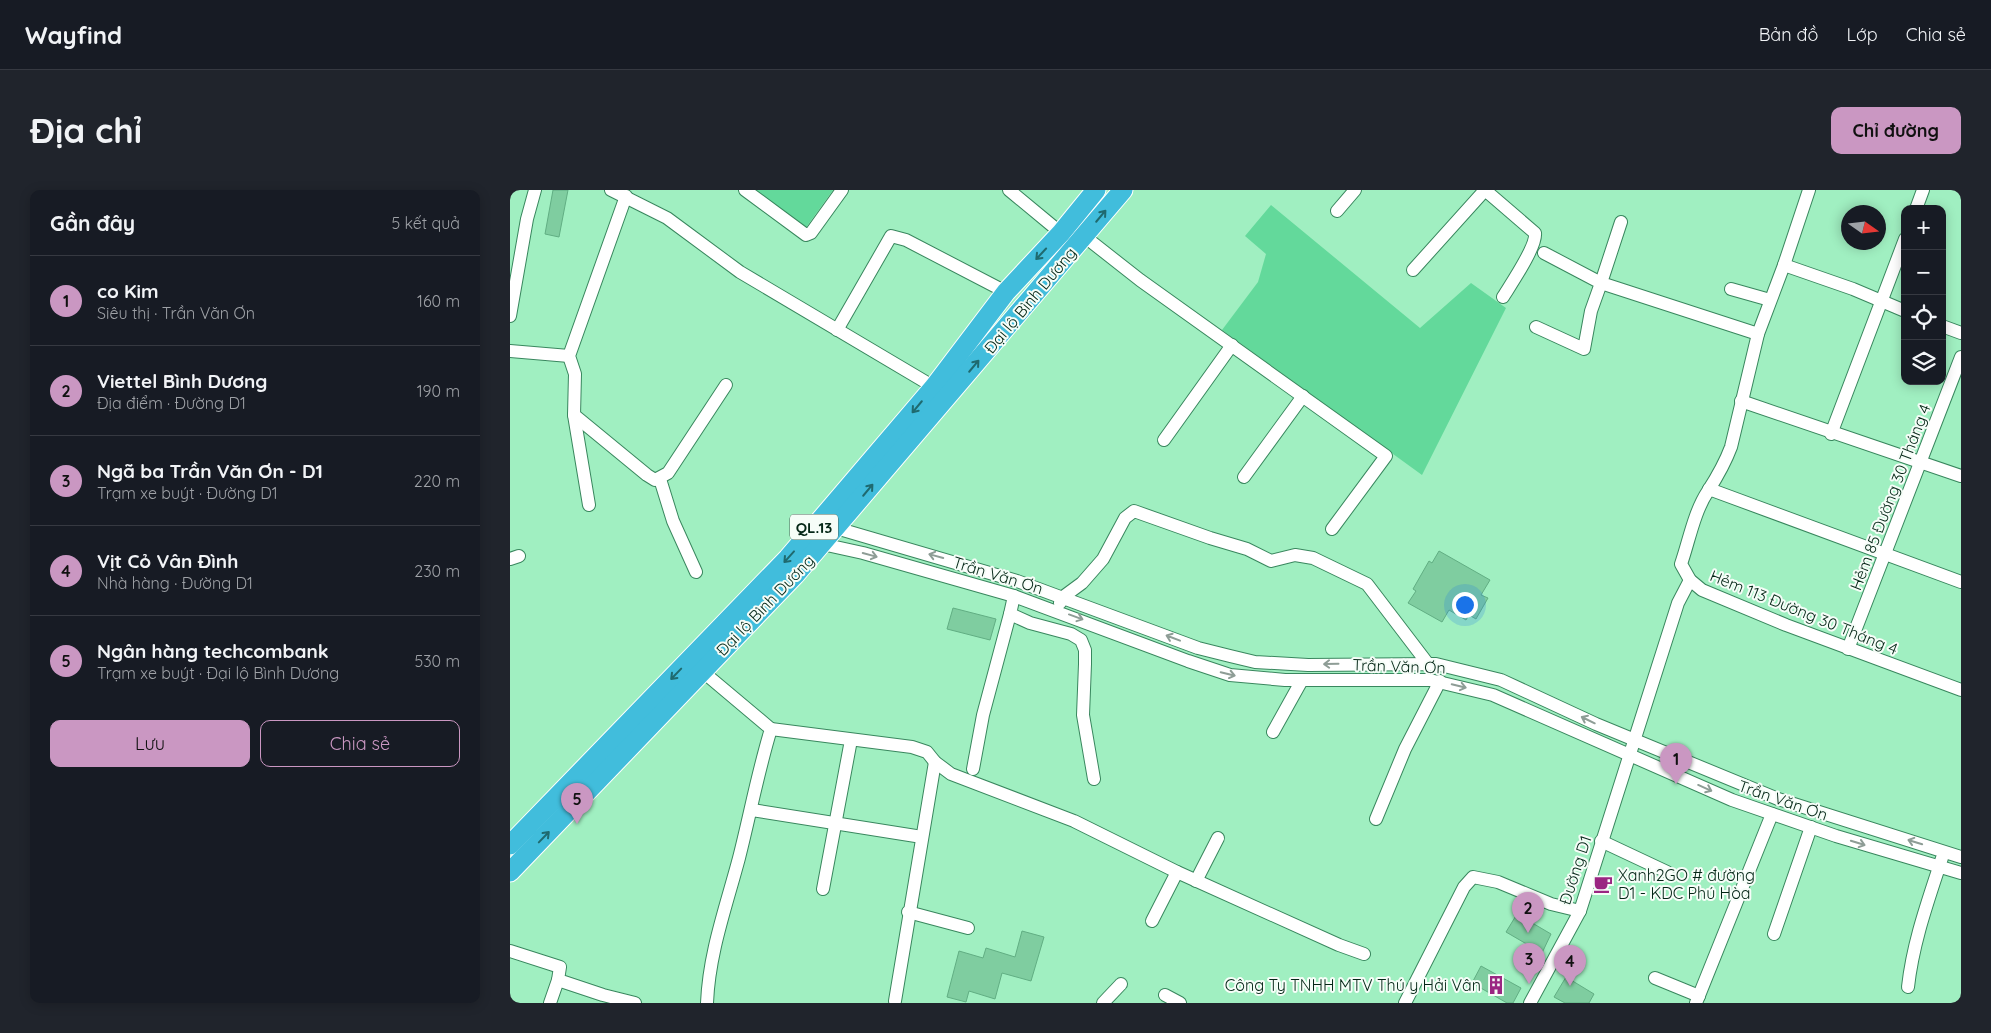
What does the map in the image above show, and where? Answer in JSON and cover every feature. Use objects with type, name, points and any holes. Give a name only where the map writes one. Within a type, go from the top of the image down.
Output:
[{"type":"highway","name":"Đại lộ Bình Dương","points":[[510,845],[788,558],[934,387],[1006,292],[1061,232],[1096,190]]},
{"type":"highway","name":"Đại lộ Bình Dương","points":[[510,872],[822,544],[1123,190]]},
{"type":"street","points":[[510,316],[527,219],[535,190]]},
{"type":"street","points":[[611,190],[667,218],[740,272],[934,387]]},
{"type":"street","points":[[745,190],[806,235],[842,190]]},
{"type":"street","points":[[1009,190],[1061,232]]},
{"type":"street","points":[[1337,211],[1355,190]]},
{"type":"street","points":[[1413,270],[1485,190],[1535,233],[1536,237],[1503,297]]},
{"type":"street","name":"Hẻm 113 Đường 30 Tháng 4","points":[[1809,190],[1758,334],[1731,447],[1725,463],[1698,512],[1681,564],[1690,580],[1702,590],[1848,649],[1961,690]]},
{"type":"street","points":[[1917,205],[1923,190]]},
{"type":"street","points":[[589,505],[574,415],[575,374],[569,356],[626,196]]},
{"type":"street","points":[[1536,327],[1584,349],[1592,311],[1621,222]]},
{"type":"street","points":[[837,330],[891,236],[906,240],[1006,292]]},
{"type":"street","points":[[1084,236],[1140,280],[1386,456],[1332,529]]},
{"type":"street","points":[[1831,434],[1901,250]]},
{"type":"street","points":[[1544,253],[1601,283],[1758,334]]},
{"type":"street","points":[[1784,265],[1853,289],[1901,310]]},
{"type":"street","points":[[1732,289],[1770,300]]},
{"type":"street","points":[[1946,327],[1961,332]]},
{"type":"street","points":[[1164,440],[1232,345]]},
{"type":"street","points":[[510,351],[569,356]]},
{"type":"street","name":"Hẻm 85 Đường 30 Tháng 4","points":[[1848,649],[1961,357]]},
{"type":"street","points":[[574,415],[655,480],[668,473],[726,385]]},
{"type":"street","points":[[1244,477],[1303,396]]},
{"type":"street","points":[[1741,401],[1831,434],[1961,476]]},
{"type":"street","points":[[660,479],[673,521],[696,572]]},
{"type":"street","points":[[1709,489],[1961,582]]},
{"type":"street","points":[[1056,610],[1063,597],[1082,583],[1103,559],[1125,518],[1134,512],[1247,549],[1272,561],[1295,556],[1313,558],[1367,584],[1428,664]]},
{"type":"street","name":"Trần Văn Ơn","points":[[836,528],[965,564],[1063,597],[1198,648],[1255,662],[1308,665],[1428,664],[1465,670],[1501,680],[1633,740],[1778,799],[1956,851]]},
{"type":"street","name":"Trần Văn Ơn","points":[[822,544],[871,555],[1014,596],[1056,610],[1211,670],[1268,680],[1440,681],[1504,699],[1732,800],[1811,827],[1961,873]]},
{"type":"street","name":"Đường D1","points":[[1534,1002],[1580,911],[1628,755],[1678,603],[1690,580]]},
{"type":"street","points":[[973,769],[983,715],[1014,596]]},
{"type":"street","points":[[1010,614],[1030,623],[1071,634],[1081,640],[1085,650],[1084,715],[1094,779]]},
{"type":"street","points":[[702,670],[771,728],[912,748],[927,752],[935,762],[950,774],[1074,821],[1196,881],[1339,946],[1364,954]]},
{"type":"street","points":[[1273,732],[1302,680]]},
{"type":"street","points":[[1376,818],[1405,749],[1440,681]]},
{"type":"street","points":[[707,1003],[708,976],[719,925],[752,810],[771,728]]},
{"type":"street","points":[[823,889],[851,740]]},
{"type":"street","points":[[895,1002],[908,912],[935,762]]},
{"type":"street","points":[[752,810],[922,836]]},
{"type":"street","points":[[1655,978],[1698,999],[1772,814]]},
{"type":"street","points":[[1774,934],[1811,827]]},
{"type":"street","points":[[1196,881],[1218,838]]},
{"type":"street","points":[[1601,841],[1654,864],[1667,872]]},
{"type":"street","points":[[1908,987],[1911,960],[1917,934],[1940,865],[1956,851]]},
{"type":"street","points":[[1152,921],[1178,872]]},
{"type":"street","points":[[1405,1003],[1464,887],[1473,877],[1498,882],[1551,904],[1580,911]]},
{"type":"street","points":[[908,912],[968,928]]},
{"type":"street","points":[[510,951],[560,967],[558,980],[550,1003]]},
{"type":"street","points":[[558,980],[635,1003]]},
{"type":"street","points":[[1103,1003],[1121,984]]},
{"type":"street","points":[[1165,995],[1180,1003]]},
{"type":"green space","points":[[753,190],[833,190],[805,229]]},
{"type":"green space","points":[[1271,205],[1420,328],[1471,283],[1506,308],[1422,475],[1222,330],[1258,282],[1266,254],[1245,236]]},
{"type":"building","points":[[553,190],[568,190],[559,237],[545,234]]},
{"type":"building","points":[[1439,551],[1490,580],[1481,595],[1488,598],[1476,619],[1469,615],[1466,620],[1449,610],[1442,622],[1408,603],[1416,591],[1413,589],[1429,561],[1432,563]]},
{"type":"building","points":[[953,608],[996,619],[990,640],[947,629]]},
{"type":"building","points":[[1517,914],[1551,934],[1542,953],[1506,932]]},
{"type":"building","points":[[1022,931],[1044,937],[1031,981],[1002,973],[995,999],[969,991],[966,1002],[947,997],[959,951],[983,958],[986,948],[1015,957]]},
{"type":"building","name":"Công Ty TNHH MTV Thú y Hải Vân","points":[[1481,966],[1521,988],[1513,1003],[1507,1003],[1472,983]]},
{"type":"building","points":[[1566,977],[1594,994],[1589,1003],[1565,1003],[1554,997]]},
{"type":"place","name":"co Kim","points":[[1676,784]]},
{"type":"place","name":"Ngân hàng techcombank","points":[[577,824]]},
{"type":"place","name":"Xanh2GO # đường D1 - KDC Phú Hòa","points":[[1603,884]]},
{"type":"place","name":"Viettel Bình Dương","points":[[1528,933]]},
{"type":"place","name":"Ngã ba Trần Văn Ơn - D1","points":[[1529,984]]},
{"type":"place","name":"Công Ty TNHH MTV Thú y Hải Vân","points":[[1496,985]]},
{"type":"place","name":"Vịt Cỏ Vân Đình","points":[[1570,986]]}]
